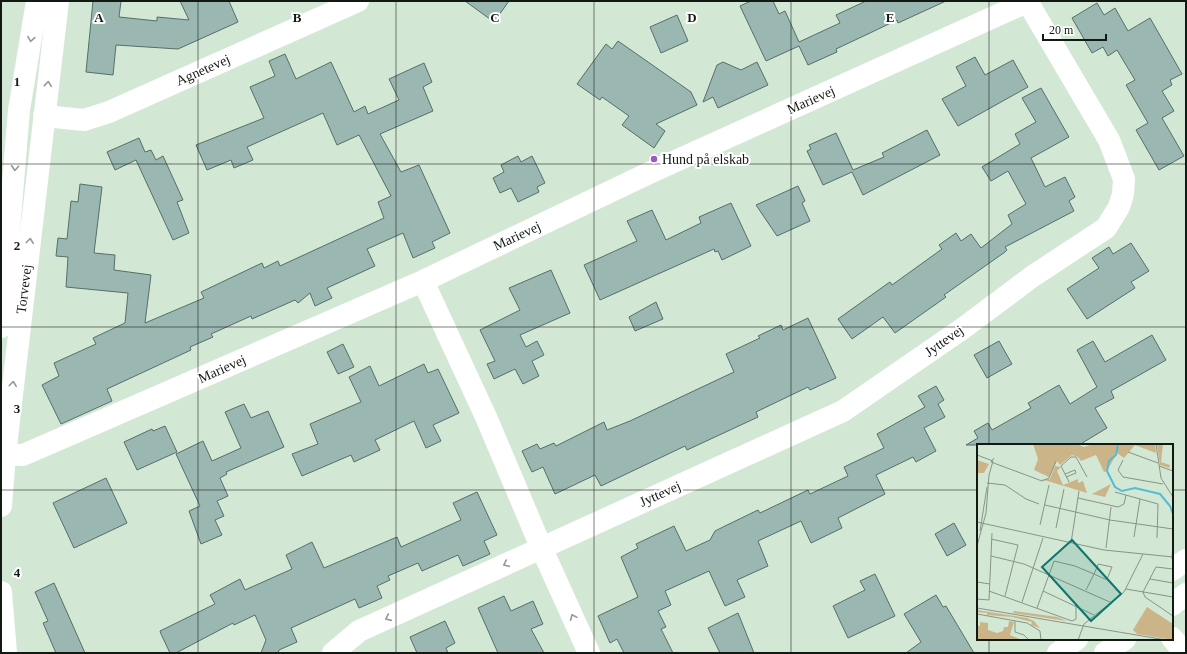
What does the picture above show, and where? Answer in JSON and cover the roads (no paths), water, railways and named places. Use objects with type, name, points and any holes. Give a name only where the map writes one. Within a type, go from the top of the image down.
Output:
[{"type":"street","name":"Torvevej","points":[[1,327],[19,110],[37,1]]},
{"type":"street","name":"Torvevej","points":[[1,506],[3,455],[58,1]]},
{"type":"street","name":"Agnetevej","points":[[44,116],[84,120],[109,112],[358,1]]},
{"type":"street","name":"Marievej","points":[[3,455],[23,455],[423,281],[647,174],[1028,1]]},
{"type":"street","name":"Jyttevej","points":[[334,653],[359,631],[843,411],[962,329],[1033,276],[1106,228],[1119,207],[1123,194],[1124,179],[1109,140],[1028,1]]},
{"type":"street","points":[[423,281],[486,417],[541,548],[589,653]]},
{"type":"street","points":[[1173,569],[1186,560]]},
{"type":"street","points":[[1,592],[6,653]]},
{"type":"street","points":[[1173,604],[1186,594]]},
{"type":"street","points":[[1173,639],[1185,653]]},
{"type":"street","points":[[1058,653],[1076,640]]},
{"type":"street","points":[[1106,653],[1124,640]]},
{"type":"place","name":"Hund på elskab","points":[[654,159]]}]
